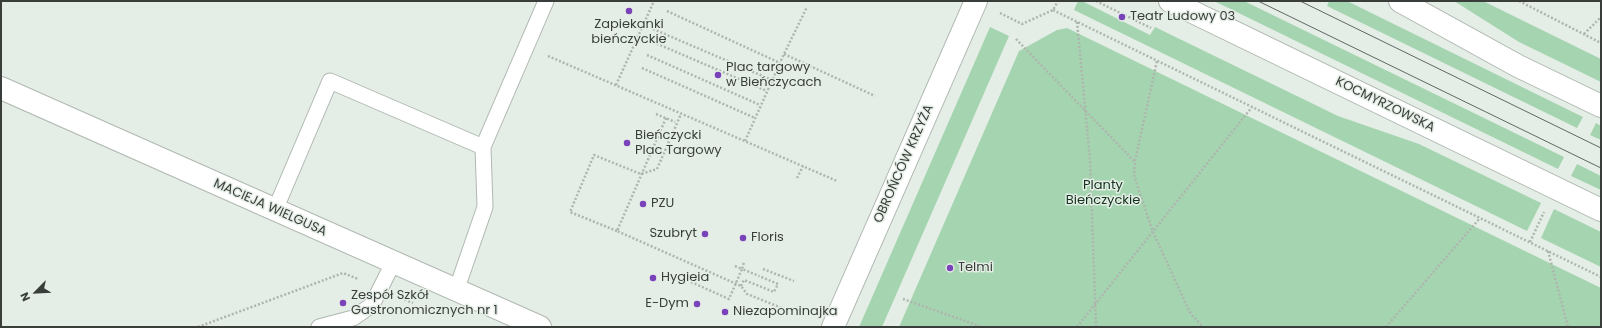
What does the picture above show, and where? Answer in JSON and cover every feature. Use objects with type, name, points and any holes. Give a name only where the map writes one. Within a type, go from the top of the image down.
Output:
[{"type":"street","name":"KOCMYRZOWSKA","points":[[1170,1],[1601,210]]},
{"type":"street","points":[[1400,1],[1518,66],[1601,106]]},
{"type":"street","name":"OBROŃCÓW KRZYŻA","points":[[833,327],[986,6]]},
{"type":"street","name":"MACIEJA WIELGUSA","points":[[1,88],[540,327]]},
{"type":"lane","points":[[456,291],[485,207],[483,147],[546,1]]},
{"type":"lane","points":[[275,210],[330,81],[483,147]]},
{"type":"lane","points":[[319,327],[354,318],[372,305],[393,262]]},
{"type":"path","points":[[616,85],[654,1]]},
{"type":"path","points":[[986,6],[1022,24],[1053,10],[1058,1]]},
{"type":"path","points":[[1096,1],[1151,28]]},
{"type":"path","points":[[1519,1],[1601,43]]},
{"type":"path","points":[[745,141],[766,91],[807,7]]},
{"type":"path","points":[[1053,10],[1601,277]]},
{"type":"path","points":[[667,11],[780,63]]},
{"type":"path","points":[[1584,34],[1601,17]]},
{"type":"path","points":[[1077,22],[1091,169],[1094,306],[1096,327]]},
{"type":"path","points":[[653,28],[772,80]]},
{"type":"path","points":[[1016,39],[1135,162]]},
{"type":"path","points":[[652,42],[766,91]]},
{"type":"path","points":[[526,46],[837,181]]},
{"type":"path","points":[[784,54],[875,96]]},
{"type":"path","points":[[647,55],[760,105]]},
{"type":"path","points":[[1157,61],[1135,162],[1134,174],[1153,232],[1191,314],[1203,327]]},
{"type":"path","points":[[642,68],[755,118]]},
{"type":"path","points":[[1078,327],[1252,107]]},
{"type":"path","points":[[656,114],[675,122]]},
{"type":"path","points":[[682,114],[657,169],[641,174],[594,155],[570,212],[741,286],[747,294],[782,308]]},
{"type":"path","points":[[616,232],[666,118]]},
{"type":"path","points":[[797,178],[803,166]]},
{"type":"path","points":[[1530,242],[1546,209]]},
{"type":"path","points":[[1386,327],[1480,218]]},
{"type":"path","points":[[1548,251],[1568,327]]},
{"type":"path","points":[[691,282],[729,298],[744,262]]},
{"type":"path","points":[[735,266],[778,284],[774,292],[744,280]]},
{"type":"path","points":[[763,269],[794,281]]},
{"type":"path","points":[[741,286],[746,276]]},
{"type":"path","points":[[903,299],[982,327]]},
{"type":"green space","points":[[1078,1],[1082,1],[1150,35],[1155,27],[1338,116],[1419,144],[1541,203],[1527,231],[1074,10]]},
{"type":"green space","points":[[1214,1],[1244,1],[1564,157],[1558,169]]},
{"type":"green space","points":[[1329,1],[1347,1],[1583,117],[1577,128],[1327,6]]},
{"type":"green space","points":[[1454,1],[1483,1],[1601,59],[1601,82],[1519,42]]},
{"type":"green space","points":[[990,27],[1009,36],[882,327],[859,327]]},
{"type":"green space","name":"Planty Bieńczyckie","points":[[1067,28],[1601,288],[1601,327],[899,327],[1019,51],[1057,30]]},
{"type":"green space","points":[[1596,123],[1601,126],[1601,140],[1590,135]]},
{"type":"green space","points":[[1577,164],[1601,176],[1601,190],[1571,176]]},
{"type":"green space","points":[[1554,209],[1601,232],[1601,267],[1541,238]]},
{"type":"tram line","points":[[1258,1],[1601,168]]},
{"type":"tram line","points":[[1300,1],[1601,148]]},
{"type":"place","name":"Zapiekanki bieńczyckie","points":[[629,11]]},
{"type":"place","name":"Teatr Ludowy 03","points":[[1122,17]]},
{"type":"place","name":"Plac targowy w Bieńczycach","points":[[718,75]]},
{"type":"place","name":"Bieńczycki Plac Targowy","points":[[627,143]]},
{"type":"place","name":"PZU","points":[[643,204]]},
{"type":"place","name":"Szubryt","points":[[705,234]]},
{"type":"place","name":"Floris","points":[[743,238]]},
{"type":"place","name":"Telmi","points":[[950,268]]},
{"type":"place","name":"Hygieia","points":[[653,278]]},
{"type":"place","name":"Zespół Szkół Gastronomicznych nr 1","points":[[343,303]]},
{"type":"place","name":"E-Dym","points":[[697,304]]},
{"type":"place","name":"Niezapominajka","points":[[725,312]]}]
